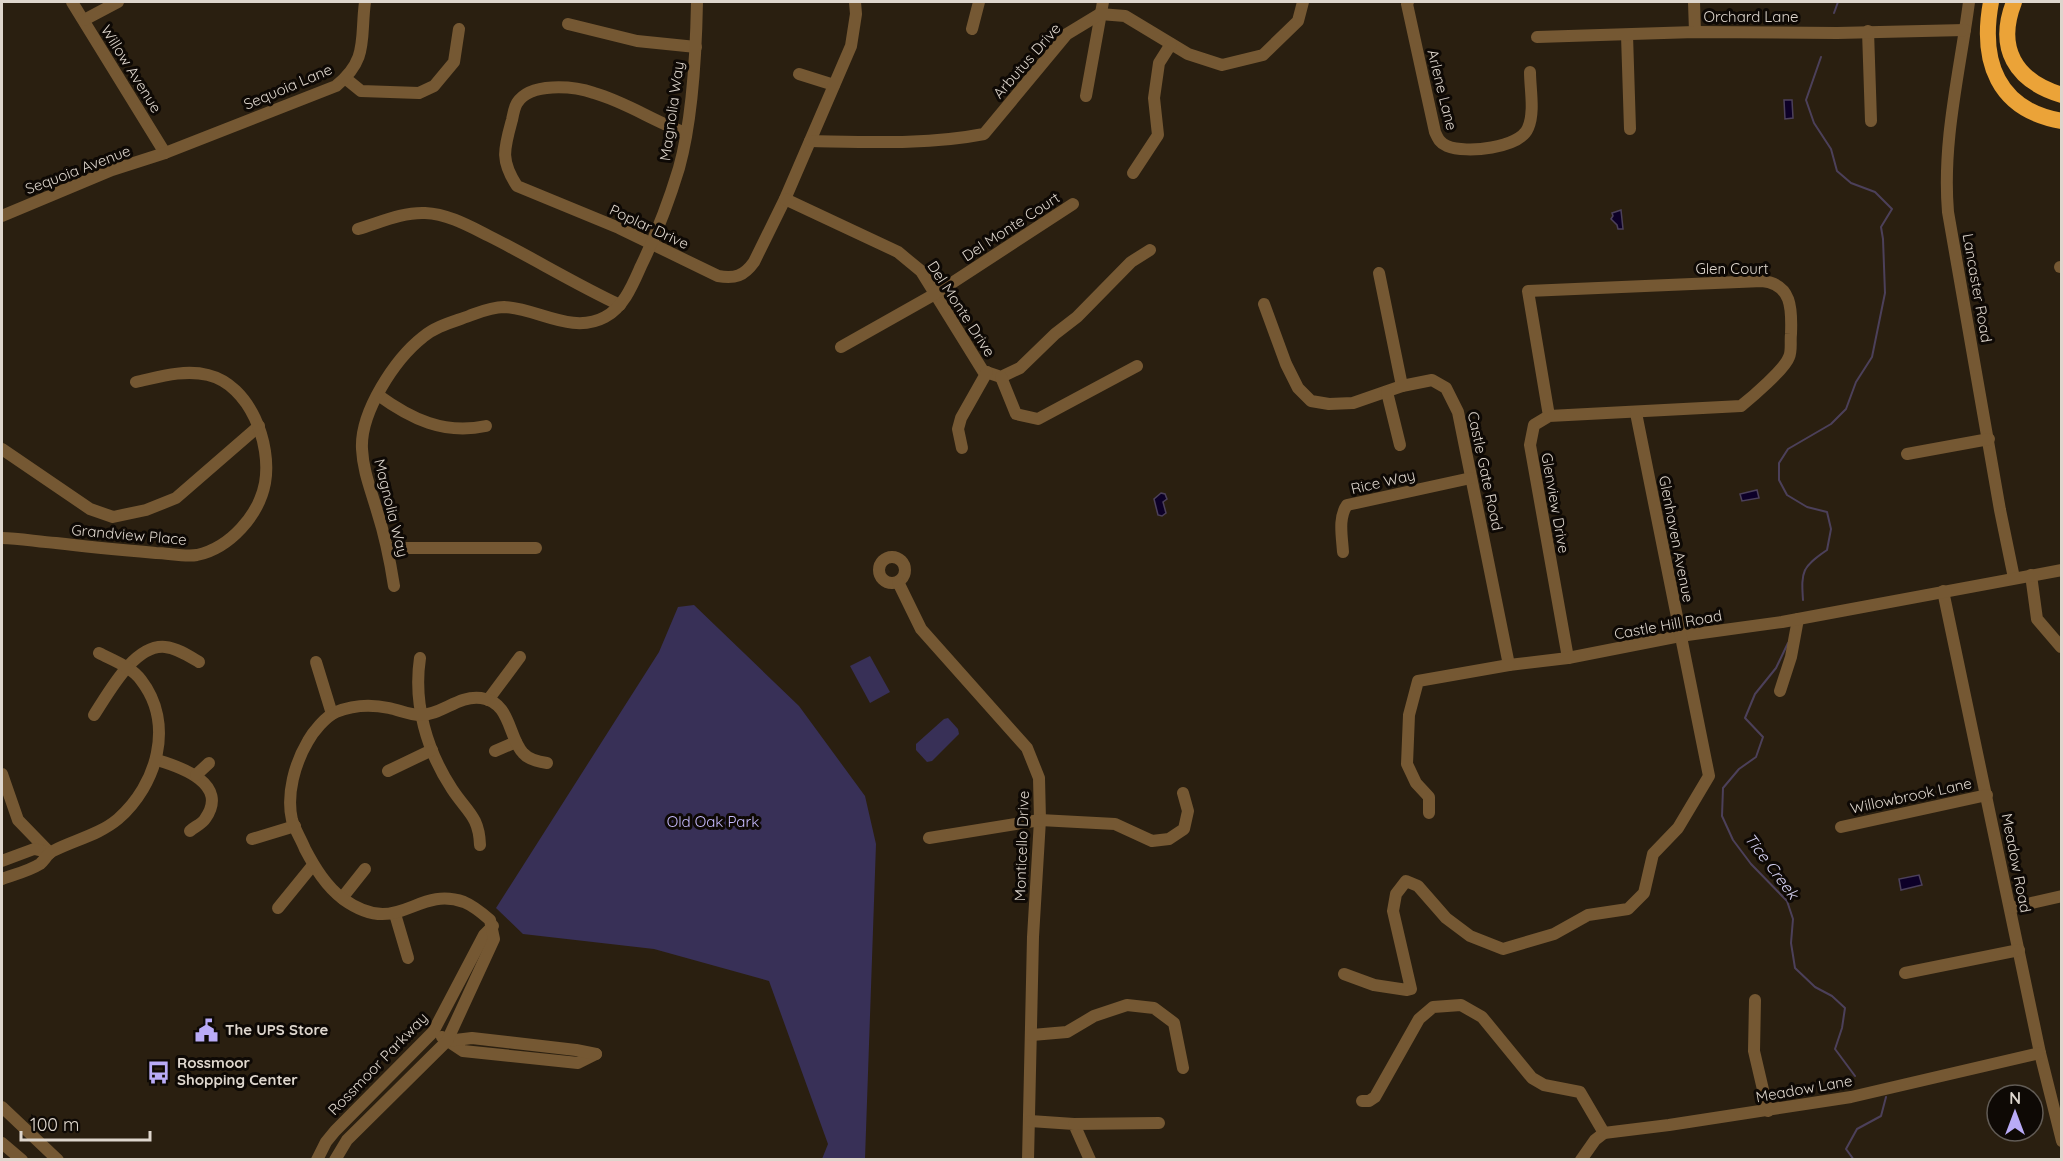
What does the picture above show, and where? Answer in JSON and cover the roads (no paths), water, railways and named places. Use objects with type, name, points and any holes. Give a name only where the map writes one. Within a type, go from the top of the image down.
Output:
[{"type":"highway","points":[[1991,2],[1988,45],[1998,82],[2017,105],[2038,116],[2061,121]]},
{"type":"highway","points":[[2014,2],[2007,34],[2008,49],[2012,59],[2025,77],[2034,84],[2061,95]]},
{"type":"street","name":"Willow Avenue","points":[[72,2],[165,153]]},
{"type":"street","points":[[84,20],[118,2]]},
{"type":"street","name":"Sequoia Lane","points":[[165,153],[336,86],[355,67],[360,57],[365,2]]},
{"type":"street","name":"Magnolia Way","points":[[394,586],[388,548],[364,472],[362,446],[365,422],[378,395],[394,368],[410,349],[425,335],[444,325],[501,307],[570,322],[589,323],[606,317],[620,305],[629,292],[652,245],[679,168],[686,133],[696,47],[697,2]]},
{"type":"street","name":"Poplar Drive","points":[[686,133],[660,123],[615,100],[592,92],[544,88],[527,93],[516,103],[504,156],[507,170],[517,186],[619,228],[718,276],[739,276],[748,271],[754,262],[785,199],[851,46],[856,14],[855,2]]},
{"type":"street","points":[[972,28],[979,2]]},
{"type":"street","points":[[1086,96],[1103,2]]},
{"type":"street","points":[[1100,14],[1125,16],[1188,54],[1222,65],[1263,55],[1298,21],[1303,2]]},
{"type":"street","name":"Arlene Lane","points":[[1408,2],[1435,132],[1440,142],[1464,150],[1495,147],[1521,139],[1528,129],[1531,116],[1530,72]]},
{"type":"street","points":[[1694,2],[1695,32]]},
{"type":"street","name":"Lancaster Road","points":[[1969,2],[1948,144],[1946,189],[1948,212],[2000,510],[2014,578]]},
{"type":"street","name":"Arbutus Drive","points":[[810,141],[884,142],[966,138],[984,134],[1067,34],[1100,14]]},
{"type":"street","points":[[568,24],[637,41],[696,47]]},
{"type":"street","points":[[345,78],[361,91],[419,93],[434,86],[454,62],[459,28]]},
{"type":"street","name":"Orchard Lane","points":[[1537,37],[1695,32],[1837,33],[1965,30]]},
{"type":"street","points":[[1868,31],[1871,121]]},
{"type":"street","points":[[1627,35],[1630,129]]},
{"type":"street","points":[[1133,173],[1158,135],[1155,98],[1159,63],[1171,44]]},
{"type":"street","points":[[799,74],[834,85]]},
{"type":"street","name":"Sequoia Avenue","points":[[2,216],[112,170],[165,153]]},
{"type":"street","name":"Del Monte Drive","points":[[785,199],[898,252],[921,271],[983,371],[1001,377]]},
{"type":"street","name":"Del Monte Court","points":[[841,347],[935,294],[1073,204]]},
{"type":"street","points":[[358,230],[414,213],[447,217],[516,249],[620,305]]},
{"type":"street","points":[[1137,366],[1038,419],[1016,414],[1001,377],[1020,368],[1055,334],[1077,317],[1131,262],[1150,250]]},
{"type":"street","points":[[1379,273],[1402,386]]},
{"type":"street","name":"Glen Court","points":[[1762,281],[1773,282],[1785,293],[1792,310],[1790,358],[1760,392],[1740,406],[1636,413],[1549,416],[1528,291],[1762,281]]},
{"type":"street","name":"Castle Gate Road","points":[[1264,304],[1286,364],[1298,388],[1311,400],[1329,404],[1353,403],[1402,386],[1432,380],[1446,388],[1458,412],[1509,665]]},
{"type":"street","points":[[962,448],[958,429],[961,418],[987,372]]},
{"type":"street","name":"Grandview Place","points":[[2,538],[196,555],[219,546],[240,530],[256,508],[265,482],[265,455],[260,426],[246,402],[232,387],[209,375],[183,373],[136,382]]},
{"type":"street","points":[[1387,392],[1400,446]]},
{"type":"street","points":[[378,395],[395,408],[430,424],[469,430],[486,426]]},
{"type":"street","name":"Glenhaven Avenue","points":[[1344,974],[1374,985],[1411,989],[1392,911],[1396,894],[1406,882],[1418,885],[1446,918],[1470,936],[1503,949],[1554,934],[1588,915],[1628,909],[1644,892],[1653,854],[1678,828],[1709,776],[1636,413]]},
{"type":"street","name":"Glenview Drive","points":[[1549,416],[1534,425],[1530,445],[1568,658]]},
{"type":"street","points":[[2,449],[90,509],[113,517],[146,510],[176,498],[260,426]]},
{"type":"street","points":[[1907,454],[1989,439]]},
{"type":"street","name":"Rice Way","points":[[1343,552],[1341,524],[1343,511],[1347,505],[1472,478]]},
{"type":"street","points":[[388,548],[536,548]]},
{"type":"street","name":"Castle Hill Road","points":[[1430,813],[1429,796],[1416,783],[1407,764],[1409,715],[1418,681],[1509,665],[1568,658],[1680,636],[1798,619],[2061,570]]},
{"type":"street","points":[[2031,575],[2037,619],[2061,647]]},
{"type":"street","name":"Monticello Drive","points":[[898,582],[921,629],[1027,748],[1039,778],[1040,820],[1033,937],[1028,1160]]},
{"type":"street","name":"Meadow Road","points":[[1943,591],[2040,1053],[2061,1142]]},
{"type":"street","points":[[1780,691],[1791,657],[1798,619]]},
{"type":"street","points":[[94,715],[126,668],[150,651],[164,647],[180,651],[199,662]]},
{"type":"street","points":[[2,879],[40,864],[50,853],[116,821],[132,806],[147,784],[157,760],[159,732],[157,712],[140,678],[99,653]]},
{"type":"street","points":[[488,700],[520,657]]},
{"type":"street","points":[[420,658],[417,680],[421,715],[432,750],[453,790],[476,820],[480,845]]},
{"type":"street","points":[[316,662],[332,714]]},
{"type":"street","points":[[493,926],[490,920],[477,909],[453,900],[432,900],[395,914],[370,914],[342,898],[313,865],[292,818],[293,780],[298,758],[311,735],[332,714],[352,707],[369,706],[421,715],[438,711],[466,699],[488,700],[503,712],[524,754],[547,764]]},
{"type":"street","points":[[495,751],[516,742]]},
{"type":"street","points":[[388,771],[432,750]]},
{"type":"street","points":[[157,760],[196,775],[209,789],[211,803],[205,819],[190,831]]},
{"type":"street","points":[[196,775],[209,763]]},
{"type":"street","points":[[2,774],[18,820],[50,853]]},
{"type":"street","points":[[929,838],[1040,820],[1114,824],[1152,841],[1169,839],[1184,829],[1188,811],[1183,792]]},
{"type":"street","name":"Willowbrook Lane","points":[[1841,827],[1987,795]]},
{"type":"street","points":[[252,839],[295,826]]},
{"type":"street","points":[[2,861],[34,849],[50,853]]},
{"type":"street","points":[[278,908],[313,865]]},
{"type":"street","points":[[342,898],[365,869]]},
{"type":"street","points":[[2010,908],[2061,896]]},
{"type":"street","points":[[395,914],[408,958]]},
{"type":"street","name":"Rossmoor Parkway","points":[[317,1160],[335,1131],[433,1032],[484,935],[493,926]]},
{"type":"street","name":"Rossmoor Parkway","points":[[336,1160],[347,1140],[447,1041],[494,939],[493,926]]},
{"type":"street","points":[[1905,973],[2019,950]]},
{"type":"street","points":[[1755,1000],[1754,1051],[1768,1110]]},
{"type":"street","points":[[1032,1035],[1067,1032],[1094,1016],[1127,1005],[1154,1008],[1174,1023],[1183,1068]]},
{"type":"street","points":[[1362,1101],[1369,1101],[1375,1097],[1419,1019],[1433,1007],[1461,1005],[1482,1017],[1532,1078],[1544,1085],[1580,1092],[1604,1133],[1595,1140],[1581,1160]]},
{"type":"street","points":[[433,1032],[447,1041],[464,1051],[578,1063],[596,1054],[472,1038],[447,1041]]},
{"type":"street","name":"Meadow Lane","points":[[1604,1133],[1851,1097],[2040,1053]]},
{"type":"street","points":[[2,1107],[57,1160]]},
{"type":"street","points":[[1030,1121],[1074,1124],[1159,1124]]},
{"type":"street","points":[[1074,1124],[1090,1160]]},
{"type":"street","points":[[2,1143],[22,1160]]},
{"type":"street","points":[[40,1160],[42,1146]]},
{"type":"waterway","name":"Tice Creek","points":[[1834,13],[1838,2]]},
{"type":"waterway","name":"Tice Creek","points":[[1803,600],[1802,582],[1805,570],[1812,561],[1827,550],[1831,529],[1827,512],[1807,507],[1787,495],[1779,480],[1779,463],[1788,449],[1831,424],[1846,409],[1856,382],[1872,357],[1885,293],[1881,227],[1892,209],[1875,192],[1851,183],[1837,171],[1831,149],[1814,123],[1806,100],[1821,57]]},
{"type":"waterway","name":"Tice Creek","points":[[1788,643],[1776,668],[1755,694],[1745,718],[1763,737],[1756,757],[1739,769],[1723,788],[1722,816],[1733,840],[1751,864],[1787,901],[1793,919],[1791,943],[1795,968],[1815,987],[1832,996],[1845,1008],[1842,1028],[1835,1049],[1855,1076]]},
{"type":"waterway","name":"Tice Creek","points":[[1854,1160],[1846,1149],[1857,1129],[1881,1116],[1886,1097]]},
{"type":"place","name":"The UPS Store","points":[[207,1030]]},
{"type":"place","name":"Rossmoor Shopping Center","points":[[159,1072]]},
{"type":"park label","name":"Old Oak Park","points":[[713,822]]}]
